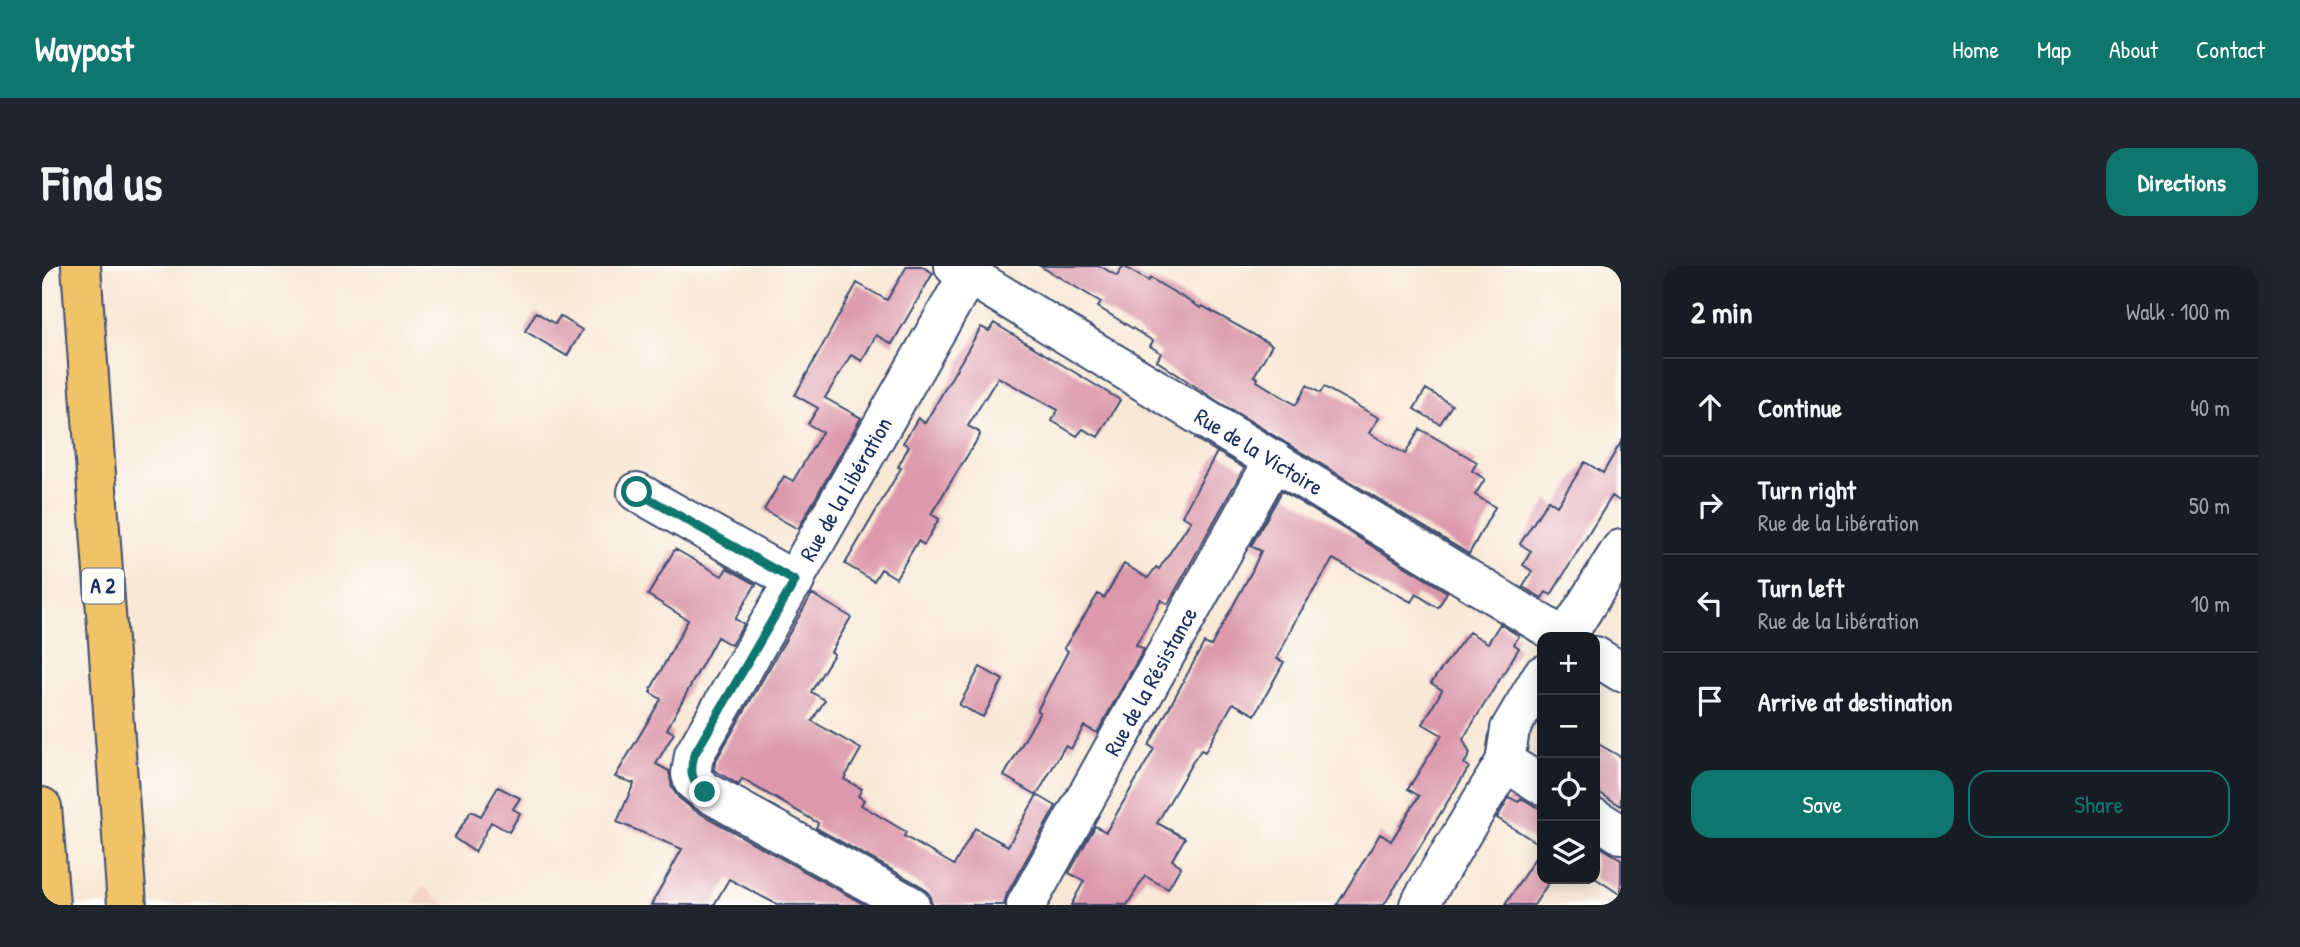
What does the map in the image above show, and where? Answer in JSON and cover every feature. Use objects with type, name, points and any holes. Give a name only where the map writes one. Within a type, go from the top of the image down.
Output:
[{"type":"highway","name":"A 2","points":[[81,266],[127,905]]},
{"type":"highway","points":[[42,807],[50,905]]},
{"type":"street","name":"Rue de la Victoire","points":[[961,270],[1556,632]]},
{"type":"street","name":"Rue de la Libération","points":[[910,905],[705,792],[693,782],[691,774],[694,755],[795,581],[961,270]]},
{"type":"street","name":"Rue de la Résistance","points":[[1026,905],[1274,460]]},
{"type":"street","points":[[637,492],[795,581]]},
{"type":"street","points":[[1567,632],[1621,549]]},
{"type":"street","points":[[1600,659],[1621,673]]},
{"type":"street","points":[[1419,905],[1506,762],[1510,729],[1537,684]]},
{"type":"street","points":[[1506,762],[1537,782]]},
{"type":"street","points":[[1600,821],[1621,834]]},
{"type":"shaded area","points":[[423,886],[446,905],[413,905]]},
{"type":"building","points":[[907,266],[921,266],[933,273],[892,344],[876,335],[862,361],[851,355],[825,398],[861,418],[798,529],[764,510],[784,476],[793,481],[822,432],[808,424],[818,408],[795,395],[857,283],[887,300]]},
{"type":"building","points":[[1040,266],[1100,266],[1117,276],[1123,266],[1148,281],[1150,278],[1272,345],[1254,376],[1258,378],[1257,381],[1296,405],[1307,385],[1320,393],[1324,387],[1379,418],[1369,433],[1405,454],[1420,429],[1477,462],[1472,471],[1485,479],[1475,495],[1495,507],[1469,554],[1217,401],[1157,361],[1161,353],[1150,346],[1153,341],[1098,307],[1101,302]]},
{"type":"building","points":[[536,312],[555,324],[560,316],[582,330],[567,356],[525,331]]},
{"type":"building","points":[[994,323],[1120,400],[1098,437],[1083,429],[1077,436],[1052,421],[1058,410],[998,377],[968,426],[980,435],[931,514],[939,519],[924,545],[918,541],[896,578],[881,569],[874,581],[845,564],[901,468],[898,467],[909,446],[903,443],[918,418],[925,423],[981,327],[989,331]]},
{"type":"building","points":[[1426,389],[1452,405],[1440,424],[1414,409]]},
{"type":"building","points":[[1194,438],[1244,468],[1168,604],[1161,600],[1136,645],[1144,649],[1097,733],[1084,726],[1071,749],[1065,746],[1037,795],[1004,776],[1040,712],[1037,711],[1068,651],[1064,648],[1098,594],[1104,598],[1124,564],[1148,578],[1156,567],[1159,569],[1191,521],[1182,516],[1217,452]]},
{"type":"building","points":[[1621,442],[1621,502],[1612,496],[1551,595],[1546,592],[1542,598],[1523,587],[1532,571],[1523,565],[1531,551],[1520,544],[1548,500],[1557,506],[1585,462],[1603,473]]},
{"type":"building","points":[[1282,491],[1447,592],[1438,608],[1416,594],[1411,602],[1333,559],[1295,621],[1277,659],[1284,662],[1255,715],[1233,703],[1205,752],[1201,750],[1192,763],[1157,823],[1185,838],[1172,860],[1181,866],[1168,889],[1145,876],[1127,905],[1071,905],[1084,881],[1069,873],[1095,826],[1106,832],[1154,749],[1149,745],[1204,643],[1211,646],[1252,571],[1261,551],[1251,546]]},
{"type":"building","points":[[675,549],[722,576],[727,568],[756,584],[735,619],[744,624],[731,645],[717,637],[667,729],[674,733],[656,764],[669,771],[672,788],[679,798],[694,810],[865,905],[778,905],[729,879],[714,905],[651,905],[682,849],[617,822],[634,783],[615,777],[661,699],[651,693],[651,689],[688,620],[648,595]]},
{"type":"building","points":[[812,594],[851,617],[831,652],[834,654],[811,692],[825,700],[812,721],[861,749],[844,779],[862,789],[858,796],[864,800],[861,805],[906,832],[904,836],[954,865],[975,828],[1008,846],[1037,795],[1056,806],[1007,894],[1004,905],[932,905],[929,894],[921,886],[816,828],[818,823],[742,779],[739,785],[714,770],[715,762]]},
{"type":"building","points":[[1500,624],[1519,636],[1514,644],[1519,648],[1463,739],[1470,754],[1464,764],[1469,767],[1384,905],[1337,905],[1380,834],[1391,841],[1419,796],[1408,789],[1442,735],[1423,724],[1442,690],[1431,683],[1469,632],[1488,643]]},
{"type":"building","points":[[980,667],[1003,680],[983,717],[959,705]]},
{"type":"building","points":[[1600,745],[1621,757],[1621,806],[1600,793]]},
{"type":"building","points":[[498,787],[520,798],[513,809],[520,813],[509,832],[491,822],[475,852],[454,838],[471,811],[481,816]]},
{"type":"building","points":[[1509,797],[1518,802],[1521,798],[1537,807],[1537,843],[1497,818]]},
{"type":"building","points":[[1600,847],[1621,859],[1621,895],[1600,881]]},
{"type":"building","points":[[1537,855],[1537,884],[1548,884],[1534,905],[1505,905]]},
{"type":"route","points":[[637,492],[795,581],[694,755],[691,766],[693,782],[705,792]]}]
